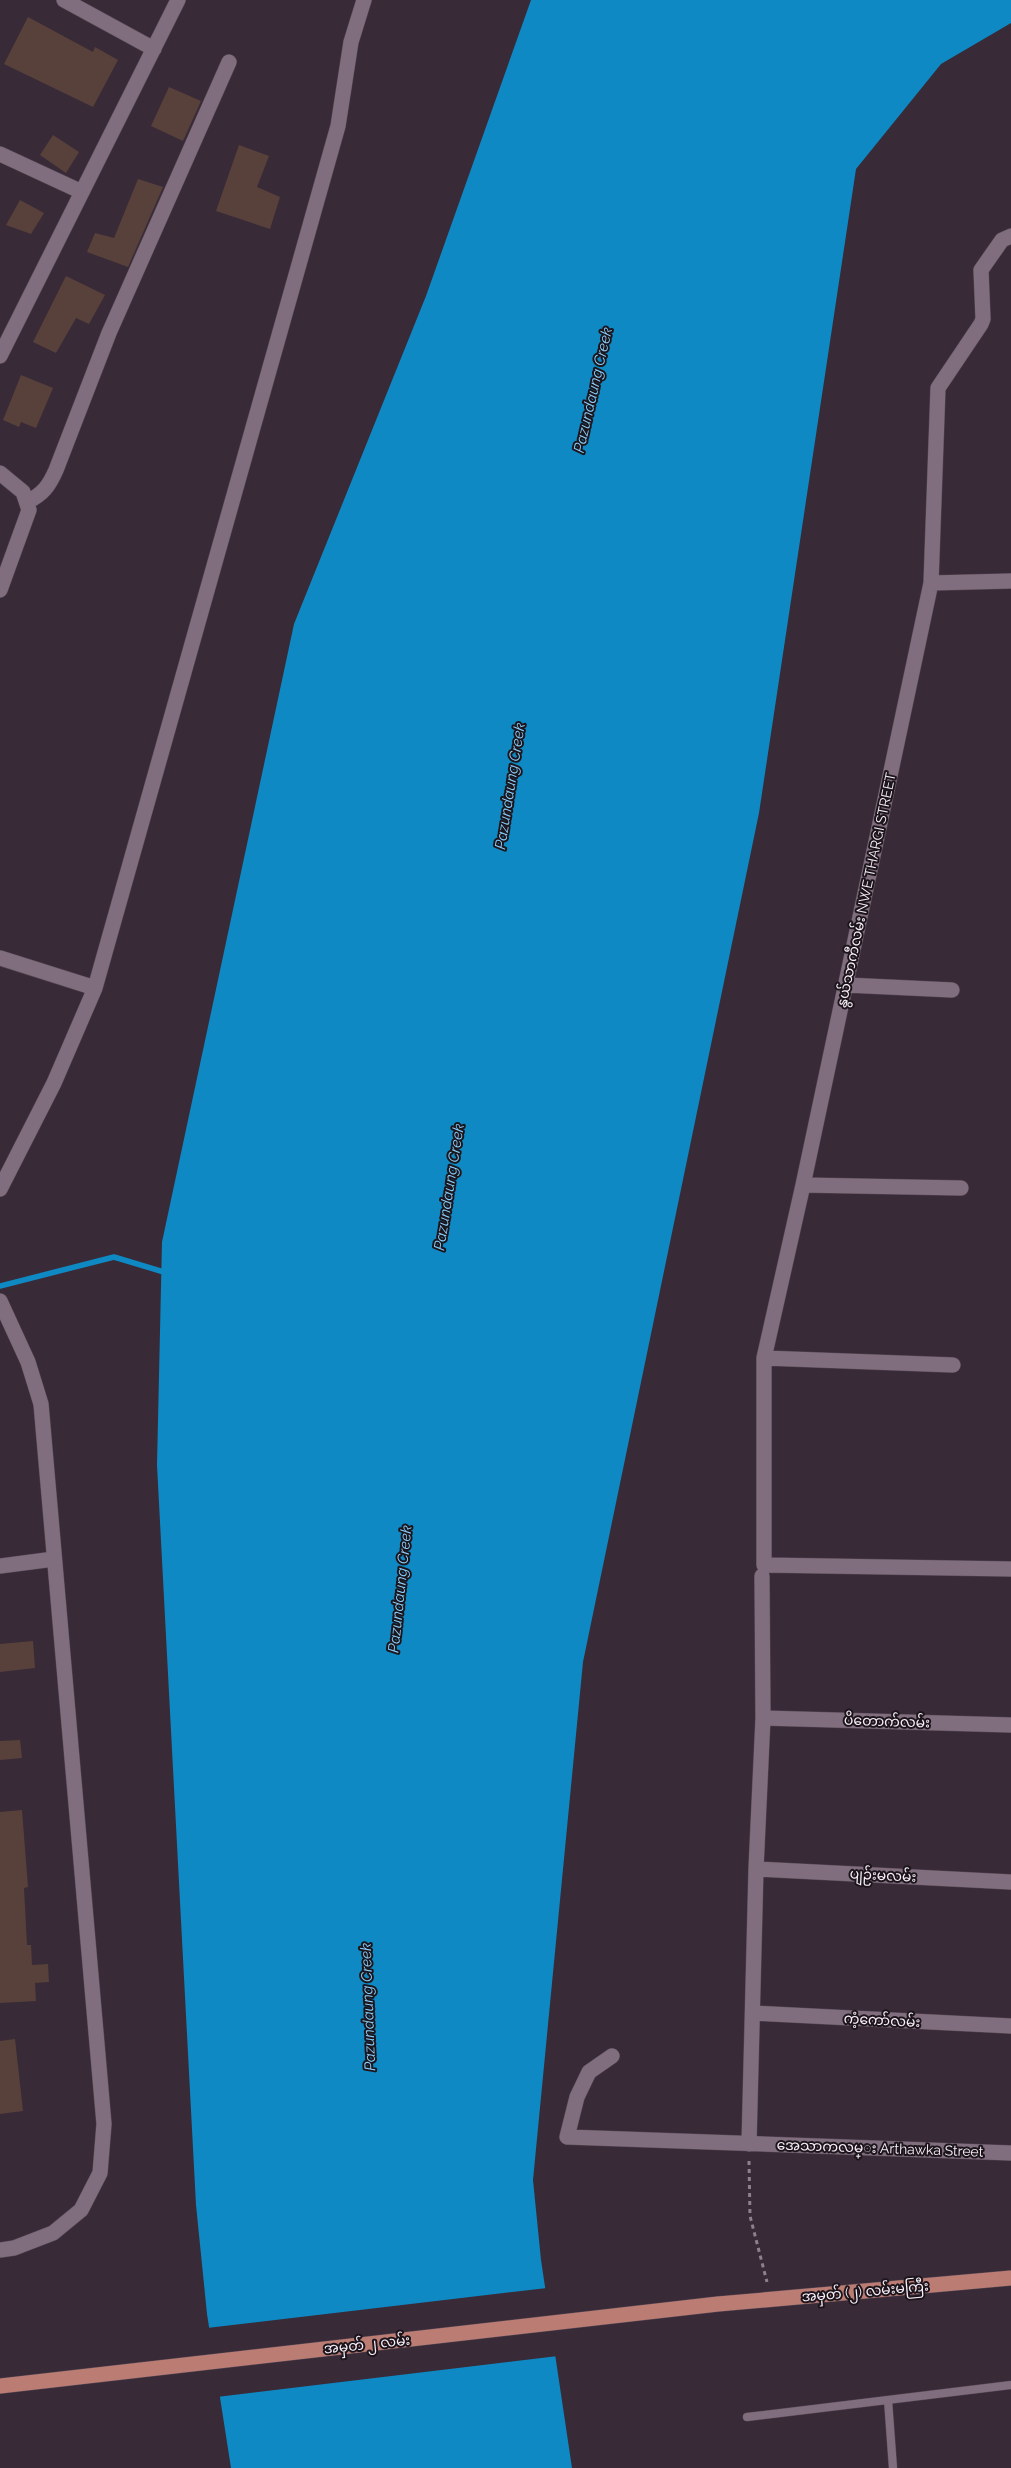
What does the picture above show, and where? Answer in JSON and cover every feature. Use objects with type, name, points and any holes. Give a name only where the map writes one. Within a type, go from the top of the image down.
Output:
[{"type":"main road","name":"အမှတ် (၂) လမ်းမကြီး","points":[[718,2304],[1011,2278]]},
{"type":"main road","name":"အမှတ် ၂ လမ်း","points":[[0,2386],[718,2304]]},
{"type":"street","points":[[64,0],[154,49]]},
{"type":"street","points":[[0,356],[5,334],[82,192],[178,0]]},
{"type":"street","points":[[0,1189],[54,1083],[95,988],[338,126],[351,42],[364,0]]},
{"type":"street","points":[[28,502],[45,490],[56,470],[109,333],[229,62]]},
{"type":"street","points":[[0,154],[82,192]]},
{"type":"street","name":"နွယ်သာကီလမ်း NWE THARGI STREET","points":[[749,2144],[754,2013],[756,1869],[763,1718],[764,1358],[803,1185],[931,583],[938,388],[981,324],[983,318],[981,270],[1002,240],[1011,236]]},
{"type":"street","points":[[0,473],[23,492],[28,502],[29,510],[0,590]]},
{"type":"street","points":[[931,583],[1011,581]]},
{"type":"street","points":[[0,958],[95,988]]},
{"type":"street","points":[[846,985],[952,990]]},
{"type":"street","points":[[803,1185],[961,1188]]},
{"type":"street","points":[[0,1301],[28,1362],[41,1404],[104,2124],[100,2173],[81,2210],[53,2233],[14,2248],[0,2250]]},
{"type":"street","points":[[764,1358],[953,1365]]},
{"type":"street","points":[[0,1566],[54,1559]]},
{"type":"street","points":[[763,1571],[1011,1569]]},
{"type":"street","name":"ပိတောက်လမ်း","points":[[763,1718],[1011,1725]]},
{"type":"street","name":"ပျဉ်းမလမ်း","points":[[756,1869],[1011,1882]]},
{"type":"street","name":"ကံ့ကော်လမ်း","points":[[754,2013],[1011,2026]]},
{"type":"street","name":"အေသာကလမ္း Arthawka Street","points":[[612,2056],[589,2072],[578,2097],[567,2137],[1011,2154]]},
{"type":"lane","points":[[747,2417],[1011,2385]]},
{"type":"lane","points":[[888,2400],[893,2468]]},
{"type":"path","points":[[749,2144],[750,2216],[772,2300]]},
{"type":"water","name":"Pazundaung Creek","points":[[531,0],[1011,0],[1011,23],[941,64],[856,169],[759,813],[583,1662],[533,2180],[541,2260],[572,2468],[231,2468],[207,2314],[196,2205],[157,1465],[162,1242],[294,624],[426,296]]},
{"type":"pier","points":[[547,2288],[558,2356],[217,2397],[207,2328]]},
{"type":"building","points":[[28,17],[93,52],[95,47],[118,60],[93,107],[4,64]]},
{"type":"building","points":[[169,87],[201,101],[183,141],[151,126]]},
{"type":"building","points":[[53,135],[79,152],[66,173],[40,155]]},
{"type":"building","points":[[239,145],[269,156],[257,187],[280,197],[270,229],[216,211]]},
{"type":"building","points":[[138,179],[163,187],[128,267],[87,252],[95,233],[114,238]]},
{"type":"building","points":[[20,200],[44,213],[31,234],[6,225]]},
{"type":"building","points":[[66,276],[105,295],[89,324],[76,318],[56,353],[33,342]]},
{"type":"building","points":[[21,375],[53,388],[36,428],[21,422],[19,427],[3,420]]},
{"type":"building","points":[[33,1641],[35,1668],[0,1672],[0,1644]]},
{"type":"building","points":[[20,1740],[22,1758],[0,1760],[0,1741]]},
{"type":"building","points":[[22,1810],[28,1887],[24,1888],[27,1945],[31,1945],[32,1965],[48,1964],[49,1982],[35,1983],[36,2001],[0,2003],[0,1812]]},
{"type":"building","points":[[15,2039],[23,2111],[0,2114],[0,2041]]},
{"type":"waterway","points":[[0,1286],[114,1257],[167,1273]]}]
